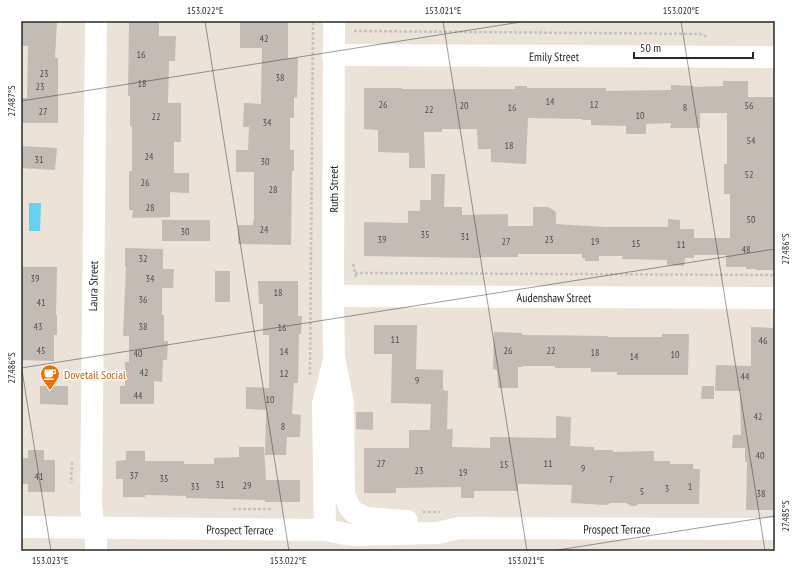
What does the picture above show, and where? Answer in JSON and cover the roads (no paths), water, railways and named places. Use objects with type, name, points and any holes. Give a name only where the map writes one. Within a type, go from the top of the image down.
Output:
[{"type":"street","name":"Laura Street","points":[[96,21],[91,508],[96,540],[96,551]]},
{"type":"street","name":"Ruth Street","points":[[334,21],[334,357],[343,403],[344,494],[350,508]]},
{"type":"street","name":"Emily Street","points":[[333,56],[775,57]]},
{"type":"street","name":"Audenshaw Street","points":[[333,296],[775,298]]},
{"type":"street","name":"Ruth Street","points":[[325,530],[323,404],[334,357]]},
{"type":"street","name":"Prospect Terrace","points":[[350,508],[354,512],[366,518],[450,523],[452,520],[775,528]]},
{"type":"street","name":"Prospect Terrace","points":[[21,527],[325,530],[351,535],[438,533],[452,520]]},
{"type":"water","points":[[29,203],[41,203],[40,231],[29,231]]},
{"type":"place","name":"Dovetail Social","points":[[50,391]]}]
